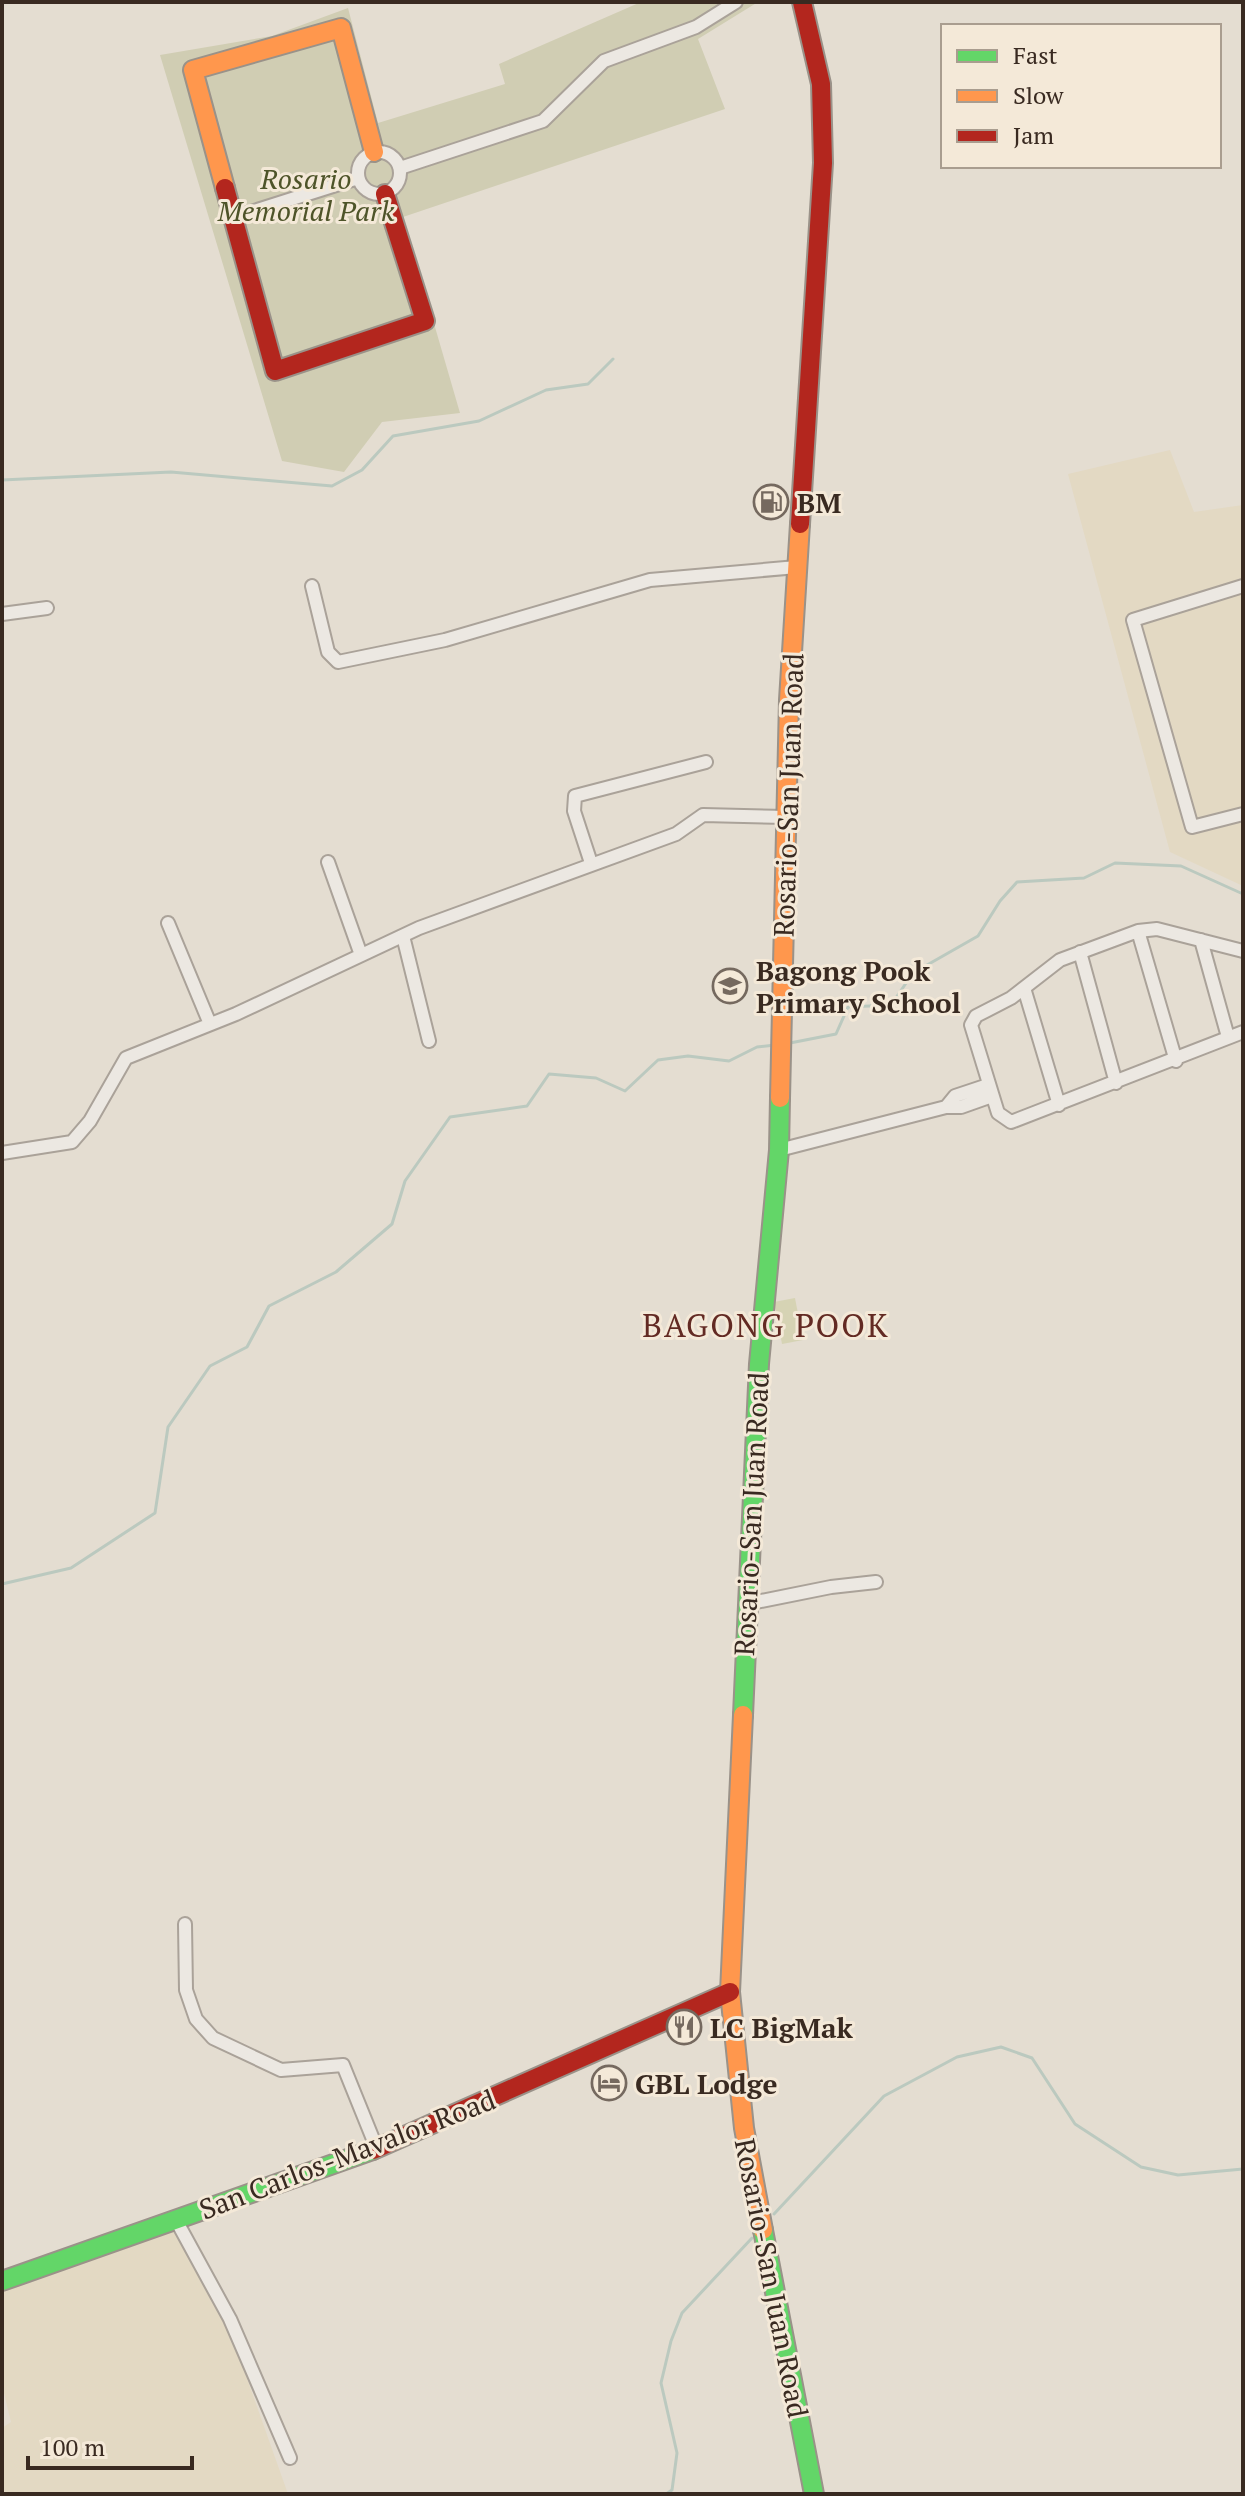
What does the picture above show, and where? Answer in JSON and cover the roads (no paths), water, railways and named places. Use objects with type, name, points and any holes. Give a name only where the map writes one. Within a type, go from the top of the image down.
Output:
[{"type":"main road","name":"Rosario-San Juan Road","points":[[802,2],[821,84],[824,120],[797,567],[786,817],[779,1150],[759,1364],[730,1992],[744,2128],[814,2494]]},
{"type":"main road","points":[[374,152],[341,28],[193,70],[275,371],[425,321],[385,194]]},
{"type":"main road","name":"San Carlos-Mavalor Road","points":[[2,2281],[377,2149],[730,1992]]},
{"type":"street","points":[[400,168],[543,121],[604,61],[696,27],[736,2]]},
{"type":"street","points":[[374,152],[387,153],[400,168],[398,184],[385,194],[371,193],[358,178],[362,159],[374,152]]},
{"type":"street","points":[[232,218],[358,178]]},
{"type":"street","points":[[312,586],[328,652],[338,662],[445,640],[650,580],[797,567]]},
{"type":"street","points":[[1243,586],[1133,620],[1192,827],[1243,814]]},
{"type":"street","points":[[2,614],[47,608]]},
{"type":"street","points":[[591,863],[574,811],[575,796],[706,762]]},
{"type":"street","points":[[2,1153],[72,1142],[90,1121],[126,1058],[210,1024],[403,936],[591,863],[676,834],[703,815],[786,817]]},
{"type":"street","points":[[328,862],[361,955]]},
{"type":"street","points":[[168,923],[210,1024]]},
{"type":"street","points":[[1243,951],[1157,929],[1138,931],[1052,965],[1024,988],[972,1021],[971,1029],[990,1090],[1005,1121],[1015,1121],[1059,1105],[1243,1032]]},
{"type":"street","points":[[1138,931],[1176,1061]]},
{"type":"street","points":[[403,936],[429,1041]]},
{"type":"street","points":[[1201,940],[1228,1037]]},
{"type":"street","points":[[1080,952],[1116,1083]]},
{"type":"street","points":[[1024,988],[1059,1105]]},
{"type":"street","points":[[779,1150],[946,1107],[961,1107],[990,1090]]},
{"type":"street","points":[[746,1604],[831,1587],[876,1582]]},
{"type":"street","points":[[185,1924],[186,1990],[196,2019],[213,2038],[281,2070],[343,2065],[377,2149]]},
{"type":"street","points":[[176,2220],[230,2319],[290,2458]]},
{"type":"waterway","points":[[2,480],[171,472],[332,486],[362,470],[393,436],[479,421],[546,390],[588,384],[613,359]]},
{"type":"waterway","points":[[790,1043],[836,1034],[848,1007],[891,1005],[913,973],[978,936],[1000,901],[1017,882],[1084,878],[1115,863],[1181,866],[1243,894]]},
{"type":"waterway","points":[[2,1584],[71,1568],[155,1513],[168,1427],[210,1366],[247,1347],[269,1306],[336,1272],[392,1224],[405,1181],[450,1117],[527,1106],[549,1074],[596,1078],[625,1091],[658,1060],[688,1056],[729,1061],[757,1047],[775,1045]]},
{"type":"waterway","points":[[774,2214],[884,2096],[957,2057],[1001,2047],[1032,2058],[1075,2124],[1141,2167],[1178,2175],[1243,2169]]},
{"type":"waterway","points":[[666,2494],[672,2490],[677,2453],[661,2383],[671,2341],[682,2313],[752,2238]]},
{"type":"place","name":"BM","points":[[771,502]]},
{"type":"place","name":"Bagong Pook Primary School","points":[[730,986]]},
{"type":"place","name":"LC BigMak","points":[[684,2027]]},
{"type":"place","name":"GBL Lodge","points":[[609,2083]]},
{"type":"district","name":"BAGONG POOK","points":[[766,1325]]},
{"type":"park label","name":"Rosario Memorial Park","points":[[306,194]]}]
